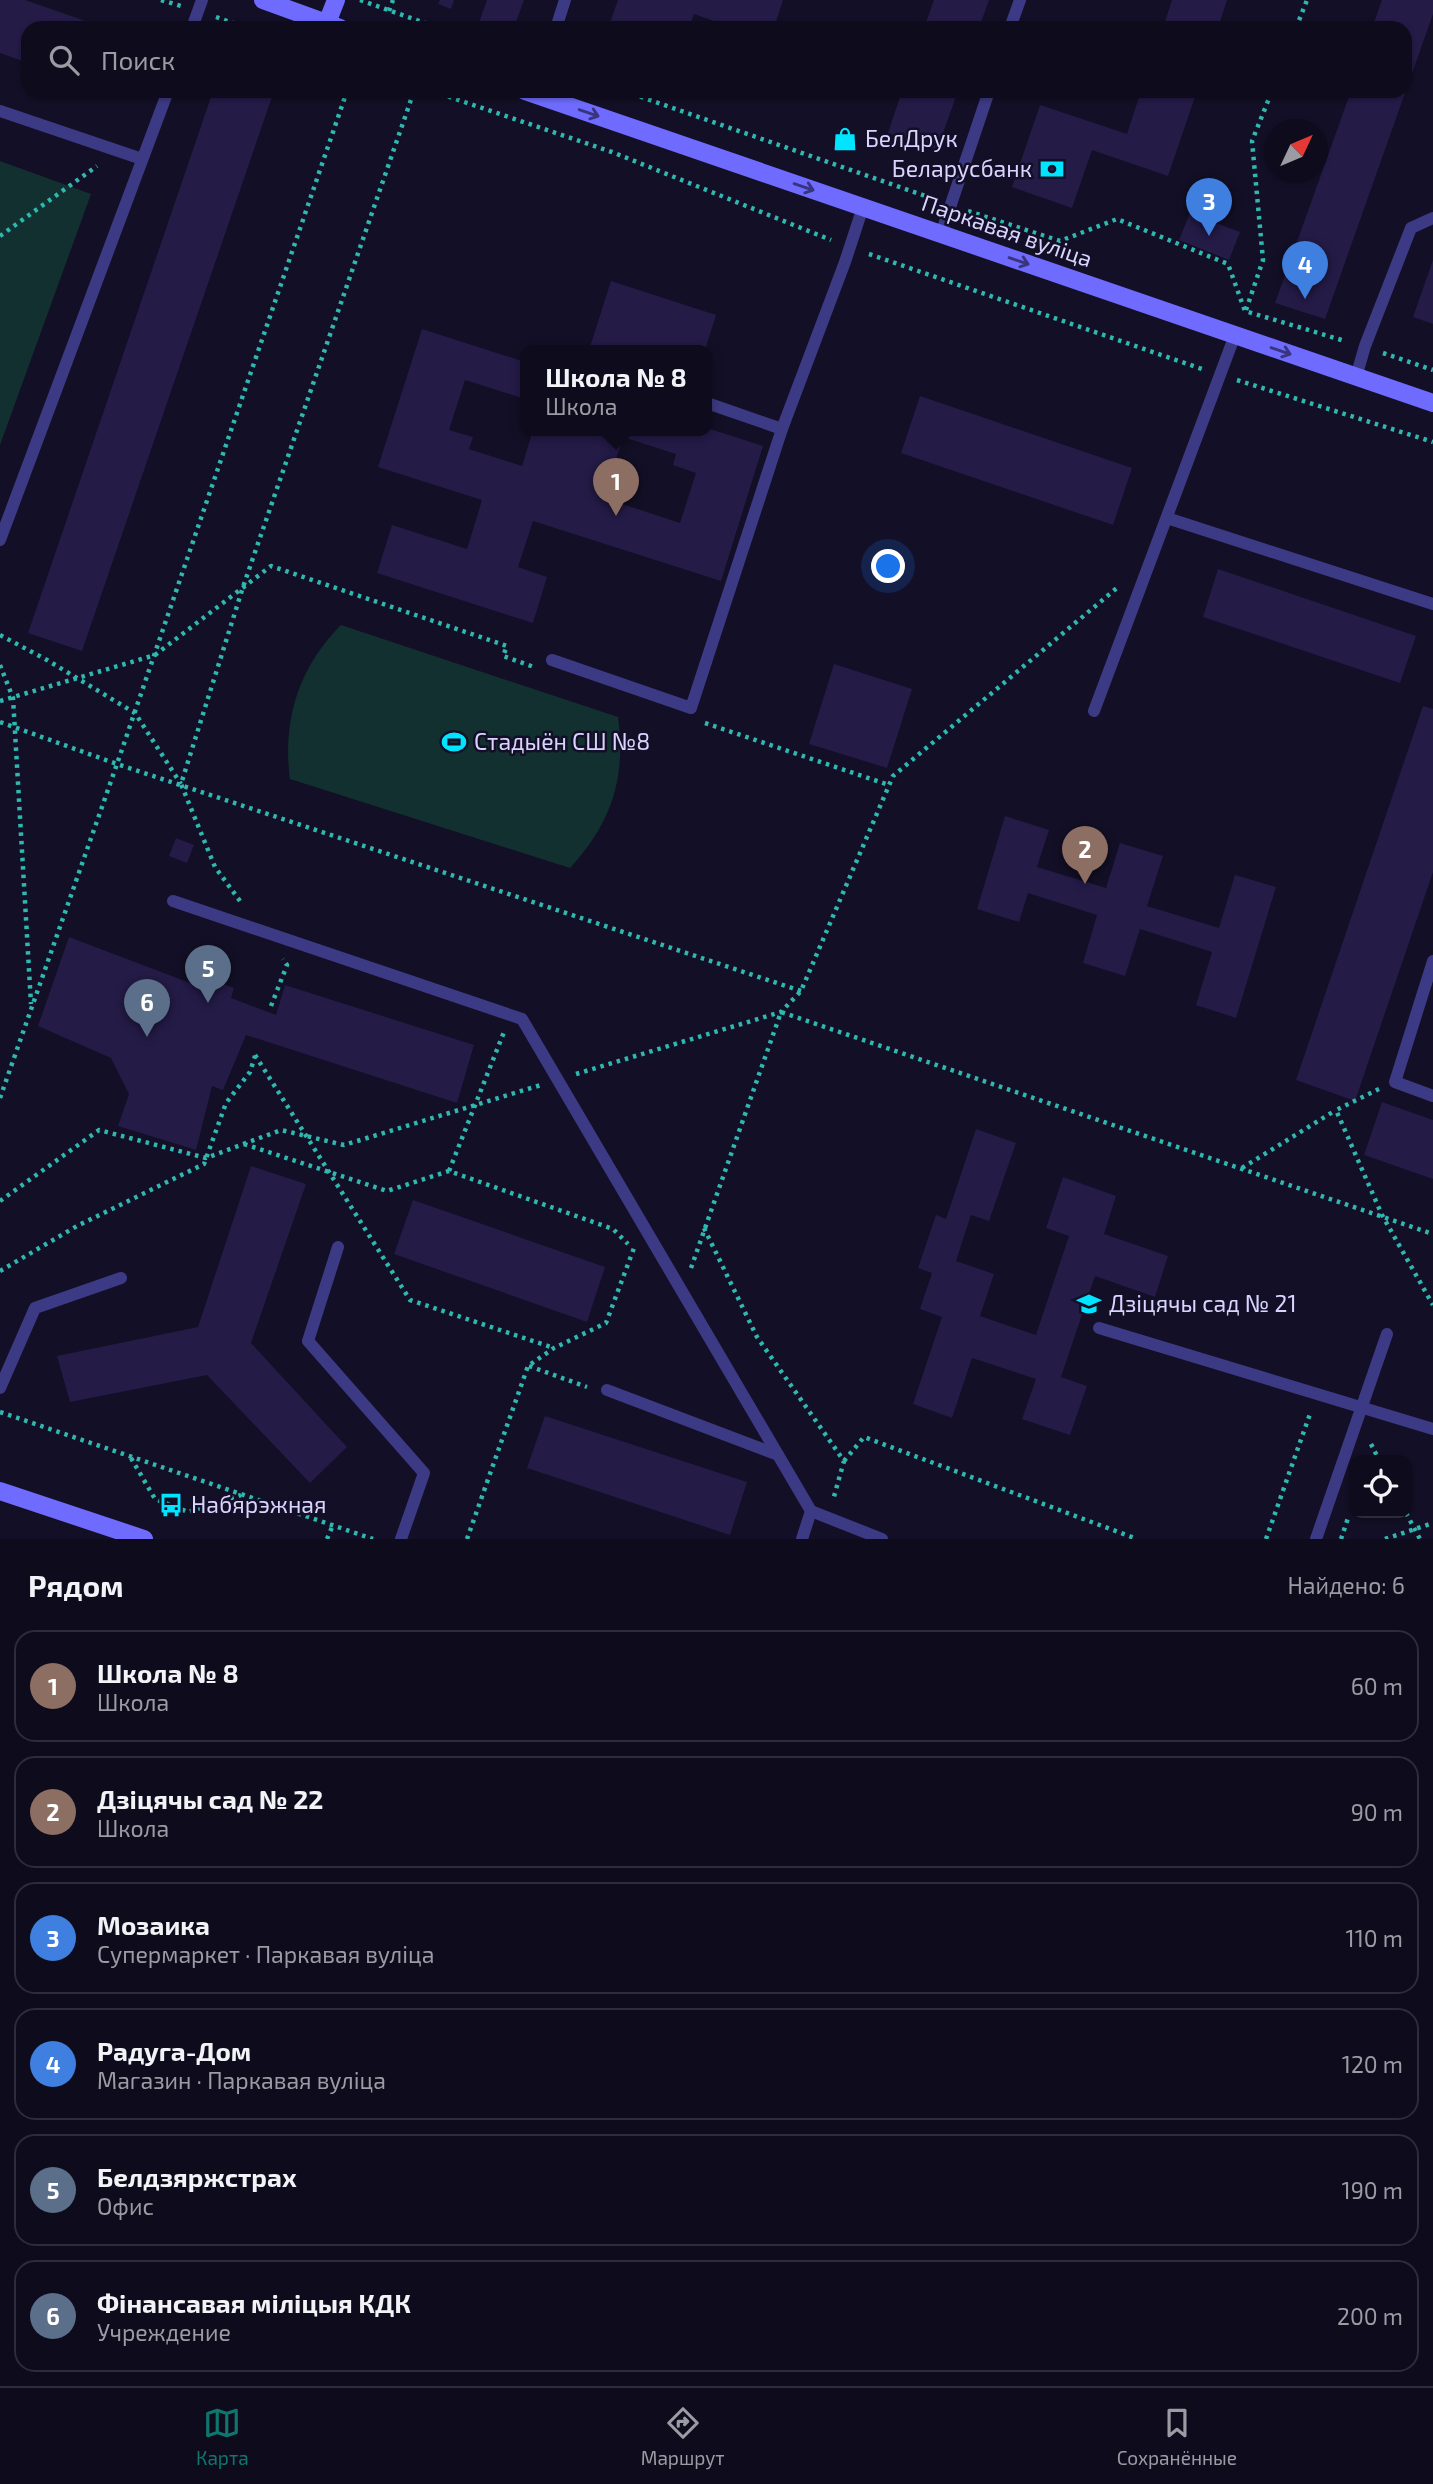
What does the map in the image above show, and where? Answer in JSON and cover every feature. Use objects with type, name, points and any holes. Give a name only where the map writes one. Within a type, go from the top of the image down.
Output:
[{"type":"street","points":[[262,0],[320,21]]},
{"type":"street","points":[[334,21],[335,0]]},
{"type":"street","name":"Паркавая вуліца","points":[[548,98],[1433,403]]},
{"type":"street","points":[[0,1491],[144,1539]]},
{"type":"lane","points":[[194,21],[202,0]]},
{"type":"lane","points":[[558,21],[565,0]]},
{"type":"lane","points":[[1012,21],[1020,0]]},
{"type":"lane","points":[[0,540],[165,98]]},
{"type":"lane","points":[[941,234],[987,98]]},
{"type":"lane","points":[[0,111],[142,159]]},
{"type":"lane","points":[[552,660],[691,708],[782,429],[863,207]]},
{"type":"lane","points":[[1356,377],[1365,346],[1411,228],[1433,218]]},
{"type":"lane","points":[[1094,711],[1235,335]]},
{"type":"lane","points":[[712,405],[782,429]]},
{"type":"lane","points":[[1167,518],[1433,604]]},
{"type":"lane","points":[[173,901],[522,1020],[811,1511],[882,1539]]},
{"type":"lane","points":[[1433,961],[1395,1082],[1433,1096]]},
{"type":"lane","points":[[338,1247],[308,1341],[424,1473],[401,1539]]},
{"type":"lane","points":[[0,1388],[35,1308],[121,1278]]},
{"type":"lane","points":[[1099,1328],[1433,1429]]},
{"type":"lane","points":[[1316,1539],[1387,1334]]},
{"type":"lane","points":[[607,1390],[778,1455]]},
{"type":"lane","points":[[802,1539],[811,1511]]},
{"type":"path","points":[[360,0],[418,21]]},
{"type":"path","points":[[389,11],[393,0]]},
{"type":"path","points":[[1299,21],[1307,0]]},
{"type":"path","points":[[0,1098],[155,655],[345,98]]},
{"type":"path","points":[[181,784],[243,587],[412,98]]},
{"type":"path","points":[[453,98],[612,152],[850,248],[1220,375],[1433,442]]},
{"type":"path","points":[[644,98],[1060,241],[1117,219],[1228,264],[1245,311]]},
{"type":"path","points":[[1245,311],[1264,260],[1252,141],[1269,98]]},
{"type":"path","points":[[0,236],[118,151]]},
{"type":"path","points":[[1245,311],[1365,346],[1433,370]]},
{"type":"path","points":[[683,1292],[781,1012],[801,991],[893,776],[1121,585]]},
{"type":"path","points":[[0,701],[155,655],[243,587]]},
{"type":"path","points":[[0,635],[135,713],[181,784],[215,867],[287,965],[271,1006]]},
{"type":"path","points":[[0,665],[13,698],[31,1009]]},
{"type":"path","points":[[0,722],[117,764],[801,991]]},
{"type":"path","points":[[0,1201],[99,1129],[206,1158],[281,1130],[344,1145],[781,1012],[1433,1234]]},
{"type":"path","points":[[449,1171],[510,1016]]},
{"type":"path","points":[[0,1271],[77,1226],[204,1164],[226,1103],[250,1072],[255,1055],[410,1300],[554,1348]]},
{"type":"path","points":[[1242,1168],[1336,1110],[1395,1082]]},
{"type":"path","points":[[1336,1110],[1382,1215],[1433,1305]]},
{"type":"path","points":[[243,1144],[387,1191],[449,1171],[613,1230],[633,1249]]},
{"type":"path","points":[[704,1227],[757,1337],[844,1461]]},
{"type":"path","points":[[467,1539],[528,1366],[554,1348],[606,1323],[633,1249],[646,1229]]},
{"type":"path","points":[[528,1366],[591,1389]]},
{"type":"path","points":[[1266,1539],[1313,1407]]},
{"type":"path","points":[[0,1412],[373,1539]]},
{"type":"path","points":[[828,1519],[844,1461],[864,1437],[1137,1539]]},
{"type":"path","points":[[131,1457],[155,1499],[188,1512],[242,1495]]},
{"type":"path","points":[[1409,1518],[1420,1539]]},
{"type":"path","points":[[1385,1539],[1433,1523]]},
{"type":"path","points":[[327,1539],[332,1525]]},
{"type":"green space","points":[[0,161],[91,194],[0,445]]},
{"type":"green space","name":"Стадыён СШ №8","points":[[341,625],[618,717],[620,760],[613,798],[596,834],[570,868],[290,779],[289,736],[297,696],[314,658]]},
{"type":"building","points":[[0,0],[25,0],[86,21],[21,21],[21,60],[0,53]]},
{"type":"building","points":[[440,0],[454,0],[451,9],[438,4]]},
{"type":"building","points":[[487,0],[524,0],[516,21],[480,21]]},
{"type":"building","points":[[618,0],[783,0],[776,21],[714,21],[694,14],[692,21],[610,21]]},
{"type":"building","points":[[934,0],[989,0],[982,21],[926,21]]},
{"type":"building","points":[[1172,0],[1227,0],[1220,21],[1165,21]]},
{"type":"building","points":[[1382,0],[1433,0],[1433,14],[1412,73],[1412,21],[1374,21]]},
{"type":"building","points":[[211,98],[272,98],[82,651],[28,633]]},
{"type":"building","points":[[900,98],[956,98],[937,150],[888,133]]},
{"type":"building","points":[[1139,98],[1195,98],[1168,176],[1092,150],[1072,208],[1012,187],[1040,105],[1127,134]]},
{"type":"building","points":[[1348,98],[1403,98],[1325,319],[1275,303],[1318,182],[1328,182],[1328,155]]},
{"type":"building","name":"БелДрук","points":[[838,129],[856,135],[852,150],[834,144]]},
{"type":"building","points":[[1190,213],[1240,232],[1229,260],[1179,240]]},
{"type":"building","points":[[1433,260],[1433,324],[1413,317]]},
{"type":"building","points":[[611,281],[716,315],[707,345],[591,345]]},
{"type":"building","points":[[422,329],[520,360],[520,397],[465,380],[449,430],[473,437],[469,449],[522,466],[531,436],[712,436],[712,430],[763,446],[721,581],[533,521],[518,567],[547,577],[533,623],[377,573],[392,525],[467,549],[482,500],[378,467]],"holes":[[[623,437],[676,454],[673,465],[696,473],[680,523],[604,498]]]},
{"type":"building","points":[[920,396],[1132,468],[1113,525],[901,453]]},
{"type":"building","points":[[1218,569],[1416,636],[1400,683],[1203,617]]},
{"type":"building","points":[[834,664],[912,689],[887,768],[809,744]]},
{"type":"building","points":[[1423,706],[1433,709],[1433,872],[1355,1101],[1296,1080]]},
{"type":"building","points":[[1005,816],[1049,830],[1037,867],[1106,888],[1120,843],[1163,856],[1147,906],[1219,928],[1235,875],[1276,887],[1236,1018],[1196,1005],[1212,952],[1140,929],[1125,976],[1083,963],[1097,915],[1028,893],[1019,922],[977,909]]},
{"type":"building","points":[[176,838],[194,845],[187,863],[169,856]]},
{"type":"building","points":[[69,937],[198,986],[199,975],[234,988],[231,998],[276,1015],[285,985],[474,1045],[457,1103],[246,1035],[223,1090],[212,1086],[196,1150],[118,1126],[129,1094],[111,1058],[38,1026]]},
{"type":"building","points":[[1382,1102],[1433,1120],[1433,1179],[1364,1155]]},
{"type":"building","points":[[976,1129],[1016,1143],[989,1221],[971,1215],[956,1261],[994,1274],[980,1316],[1036,1335],[1069,1236],[1046,1228],[1063,1177],[1116,1196],[1104,1234],[1168,1256],[1155,1297],[1095,1276],[1061,1377],[1087,1386],[1070,1435],[1022,1419],[1036,1379],[972,1358],[952,1418],[913,1404],[942,1317],[920,1309],[932,1273],[918,1268],[936,1215],[946,1219]]},
{"type":"building","points":[[251,1166],[306,1184],[251,1343],[347,1447],[310,1483],[207,1375],[70,1402],[57,1356],[198,1327]]},
{"type":"building","points":[[413,1200],[605,1267],[587,1322],[394,1254]]},
{"type":"building","points":[[545,1416],[747,1482],[730,1535],[527,1468]]},
{"type":"place","name":"БелДрук","points":[[845,139]]},
{"type":"place","name":"Беларусбанк","points":[[1052,169]]},
{"type":"place","name":"Мозаика","points":[[1209,236]]},
{"type":"place","name":"Радуга-Дом","points":[[1305,299]]},
{"type":"place","name":"Школа № 8","points":[[616,516]]},
{"type":"place","name":"Стадыён СШ №8","points":[[454,742]]},
{"type":"place","name":"Дзіцячы сад № 22","points":[[1085,884]]},
{"type":"place","name":"Белдзяржстрах","points":[[208,1003]]},
{"type":"place","name":"Фінансавая міліцыя КДК","points":[[147,1037]]},
{"type":"place","name":"Дзіцячы сад № 21","points":[[1089,1304]]},
{"type":"place","name":"Набярэжная","points":[[171,1505]]}]
